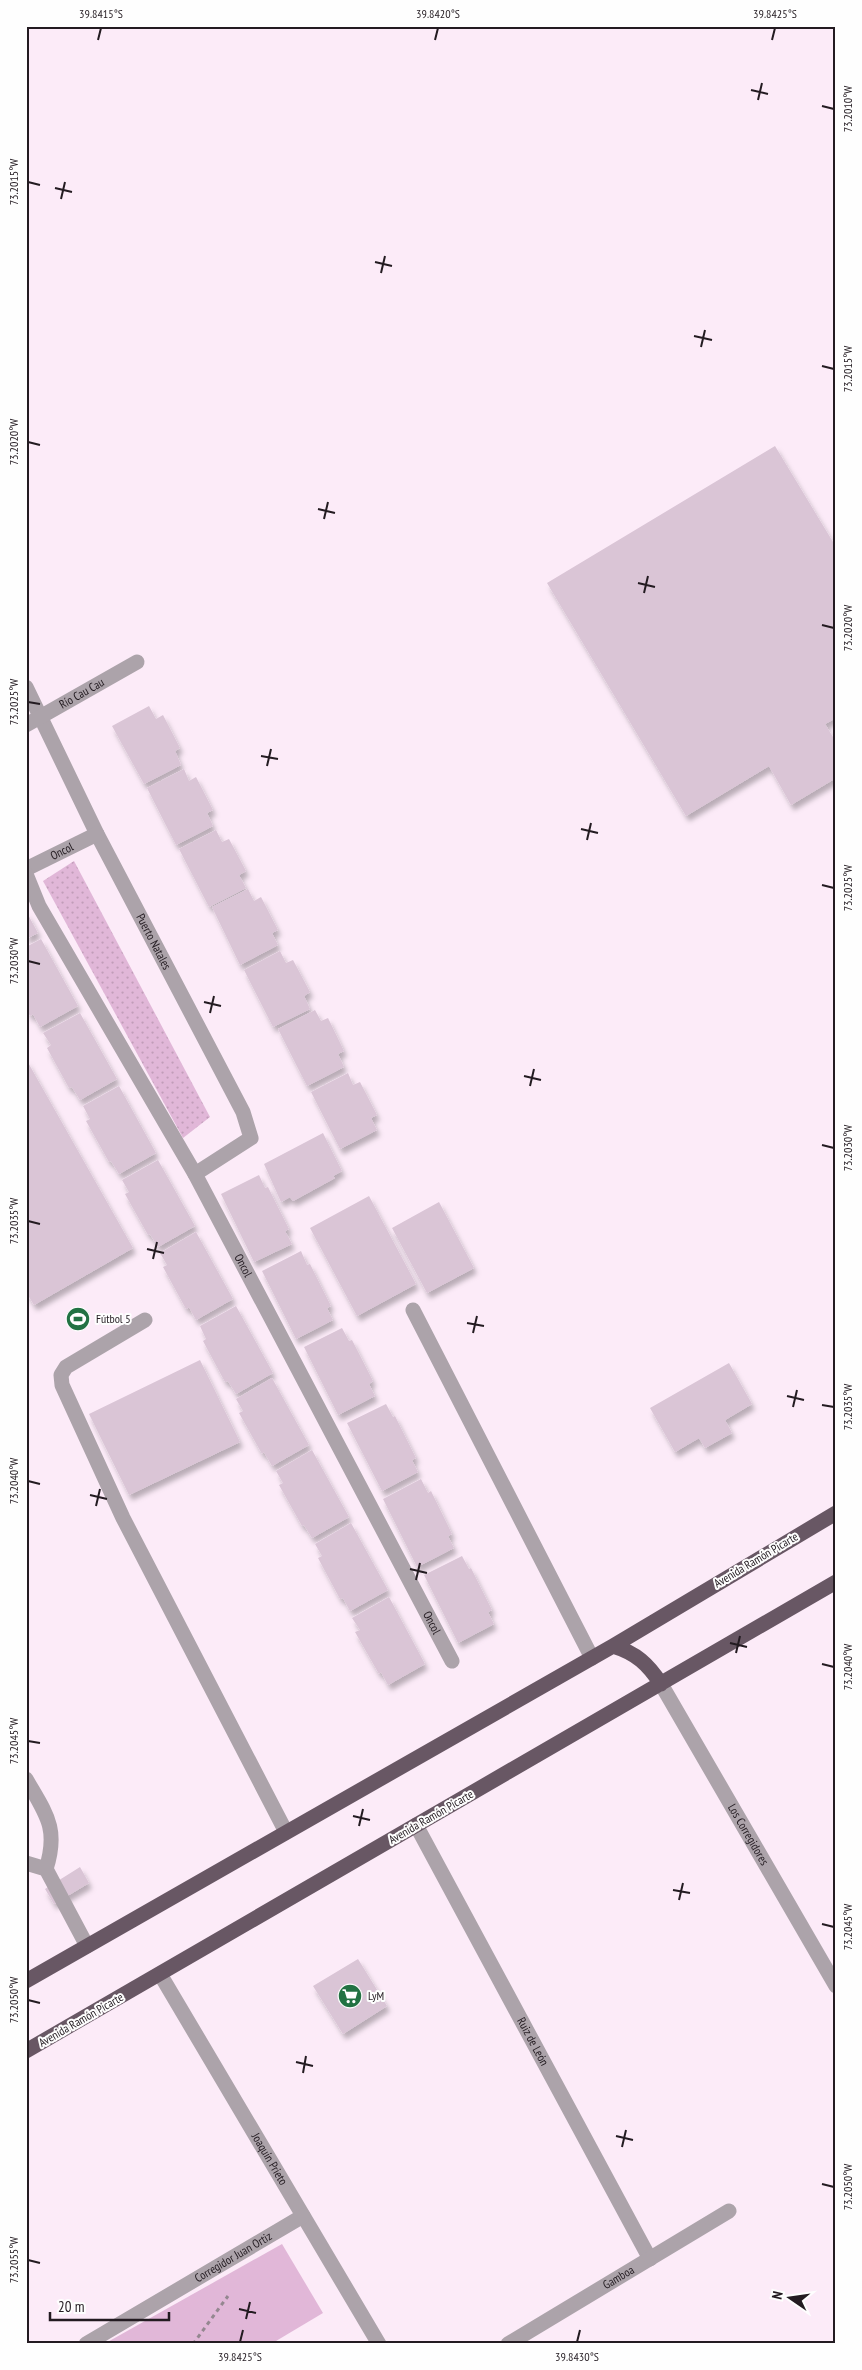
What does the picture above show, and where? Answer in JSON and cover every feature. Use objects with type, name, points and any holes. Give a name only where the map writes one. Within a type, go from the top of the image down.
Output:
[{"type":"highway","name":"Avenida Ramón Picarte","points":[[26,1980],[613,1646],[836,1513]]},
{"type":"highway","name":"Avenida Ramón Picarte","points":[[26,2051],[836,1582]]},
{"type":"highway","points":[[613,1646],[640,1658],[652,1669],[660,1684]]},
{"type":"street","name":"Río Cau Cau","points":[[26,725],[137,662]]},
{"type":"street","name":"Puerto Natales","points":[[26,687],[97,834],[243,1112],[251,1138],[195,1174]]},
{"type":"street","name":"Oncol","points":[[26,869],[97,834]]},
{"type":"street","name":"Oncol","points":[[26,874],[39,906],[195,1174],[452,1661]]},
{"type":"street","points":[[413,1310],[592,1658]]},
{"type":"street","points":[[145,1320],[66,1367],[61,1375],[62,1385],[123,1518],[286,1832]]},
{"type":"street","name":"Los Corregidores","points":[[660,1684],[836,1986]]},
{"type":"street","points":[[26,1779],[50,1822],[52,1848],[46,1869],[87,1946]]},
{"type":"street","name":"Ruiz de León","points":[[416,1825],[650,2259]]},
{"type":"street","points":[[26,1863],[46,1869]]},
{"type":"street","name":"Joaquín Prieto","points":[[160,1974],[379,2344]]},
{"type":"street","name":"Gamboa","points":[[508,2344],[730,2211]]},
{"type":"street","name":"Corregidor Juan Ortiz","points":[[86,2344],[303,2216]]},
{"type":"shaded area","points":[[74,861],[210,1117],[183,1138],[43,881]]},
{"type":"shaded area","points":[[282,2244],[323,2313],[271,2344],[104,2344]]},
{"type":"building","points":[[775,446],[836,547],[836,718],[825,724],[836,742],[836,778],[791,805],[769,766],[686,816],[547,583]]},
{"type":"building","points":[[149,706],[156,719],[163,715],[180,748],[175,751],[181,765],[144,784],[112,726]]},
{"type":"building","points":[[184,769],[189,781],[196,777],[213,810],[207,813],[213,826],[176,845],[147,788]]},
{"type":"building","points":[[216,830],[222,842],[229,839],[246,871],[239,875],[246,888],[209,907],[179,849]]},
{"type":"building","points":[[248,889],[254,901],[261,897],[278,930],[272,933],[278,945],[240,965],[212,907]]},
{"type":"building","points":[[26,911],[38,933],[26,939]]},
{"type":"building","points":[[41,939],[78,1006],[40,1027],[33,1014],[30,1016],[26,1008],[26,947]]},
{"type":"building","points":[[280,951],[286,963],[293,960],[310,992],[304,996],[310,1009],[273,1027],[244,970]]},
{"type":"building","points":[[315,1010],[321,1021],[328,1018],[344,1051],[338,1054],[344,1067],[307,1086],[278,1029]]},
{"type":"building","points":[[80,1013],[117,1079],[80,1100],[72,1087],[69,1088],[47,1048],[51,1045],[43,1033]]},
{"type":"building","points":[[26,1059],[133,1248],[34,1305],[26,1292]]},
{"type":"building","points":[[348,1073],[353,1085],[360,1082],[377,1115],[371,1118],[377,1130],[340,1149],[311,1092]]},
{"type":"building","points":[[119,1086],[156,1153],[119,1174],[111,1161],[109,1162],[86,1121],[90,1119],[83,1106]]},
{"type":"building","points":[[323,1133],[342,1171],[333,1176],[335,1178],[293,1201],[290,1197],[281,1202],[264,1164]]},
{"type":"building","points":[[158,1160],[195,1226],[158,1247],[150,1234],[148,1235],[125,1194],[129,1192],[122,1180]]},
{"type":"building","points":[[259,1175],[265,1188],[268,1187],[289,1229],[285,1231],[292,1244],[254,1262],[221,1194]]},
{"type":"building","points":[[369,1196],[416,1284],[357,1316],[310,1228]]},
{"type":"building","points":[[439,1202],[474,1268],[427,1293],[392,1228]]},
{"type":"building","points":[[196,1232],[233,1299],[196,1320],[189,1307],[186,1309],[163,1267],[167,1265],[160,1253]]},
{"type":"building","points":[[301,1251],[307,1265],[310,1264],[331,1306],[327,1308],[333,1320],[296,1339],[262,1271]]},
{"type":"building","points":[[236,1306],[273,1373],[236,1394],[228,1381],[225,1382],[203,1341],[206,1339],[200,1326]]},
{"type":"building","points":[[342,1328],[349,1341],[352,1340],[373,1381],[369,1384],[375,1396],[338,1415],[304,1347]]},
{"type":"building","points":[[200,1360],[240,1442],[129,1495],[89,1414]]},
{"type":"building","points":[[729,1363],[752,1404],[725,1420],[732,1433],[705,1448],[699,1438],[675,1452],[650,1408]]},
{"type":"building","points":[[272,1378],[309,1445],[272,1466],[264,1452],[262,1454],[239,1413],[243,1411],[236,1399]]},
{"type":"building","points":[[386,1404],[393,1417],[395,1416],[416,1458],[412,1460],[418,1472],[382,1491],[347,1423]]},
{"type":"building","points":[[312,1450],[349,1517],[312,1538],[304,1525],[302,1526],[279,1485],[283,1483],[276,1471]]},
{"type":"building","points":[[421,1479],[428,1493],[431,1491],[452,1534],[448,1536],[454,1548],[417,1567],[383,1499]]},
{"type":"building","points":[[351,1523],[388,1590],[350,1611],[343,1598],[340,1599],[318,1558],[322,1556],[315,1544]]},
{"type":"building","points":[[462,1556],[469,1569],[471,1568],[492,1610],[488,1612],[494,1624],[458,1643],[424,1575]]},
{"type":"building","points":[[389,1597],[425,1664],[388,1685],[381,1672],[379,1674],[355,1632],[360,1630],[352,1618]]},
{"type":"building","points":[[80,1867],[89,1883],[54,1904],[45,1889]]},
{"type":"building","name":"LyM","points":[[358,1959],[387,2006],[343,2034],[313,1986]]},
{"type":"place","name":"Fútbol 5","points":[[78,1319]]},
{"type":"place","name":"LyM","points":[[350,1996]]}]
